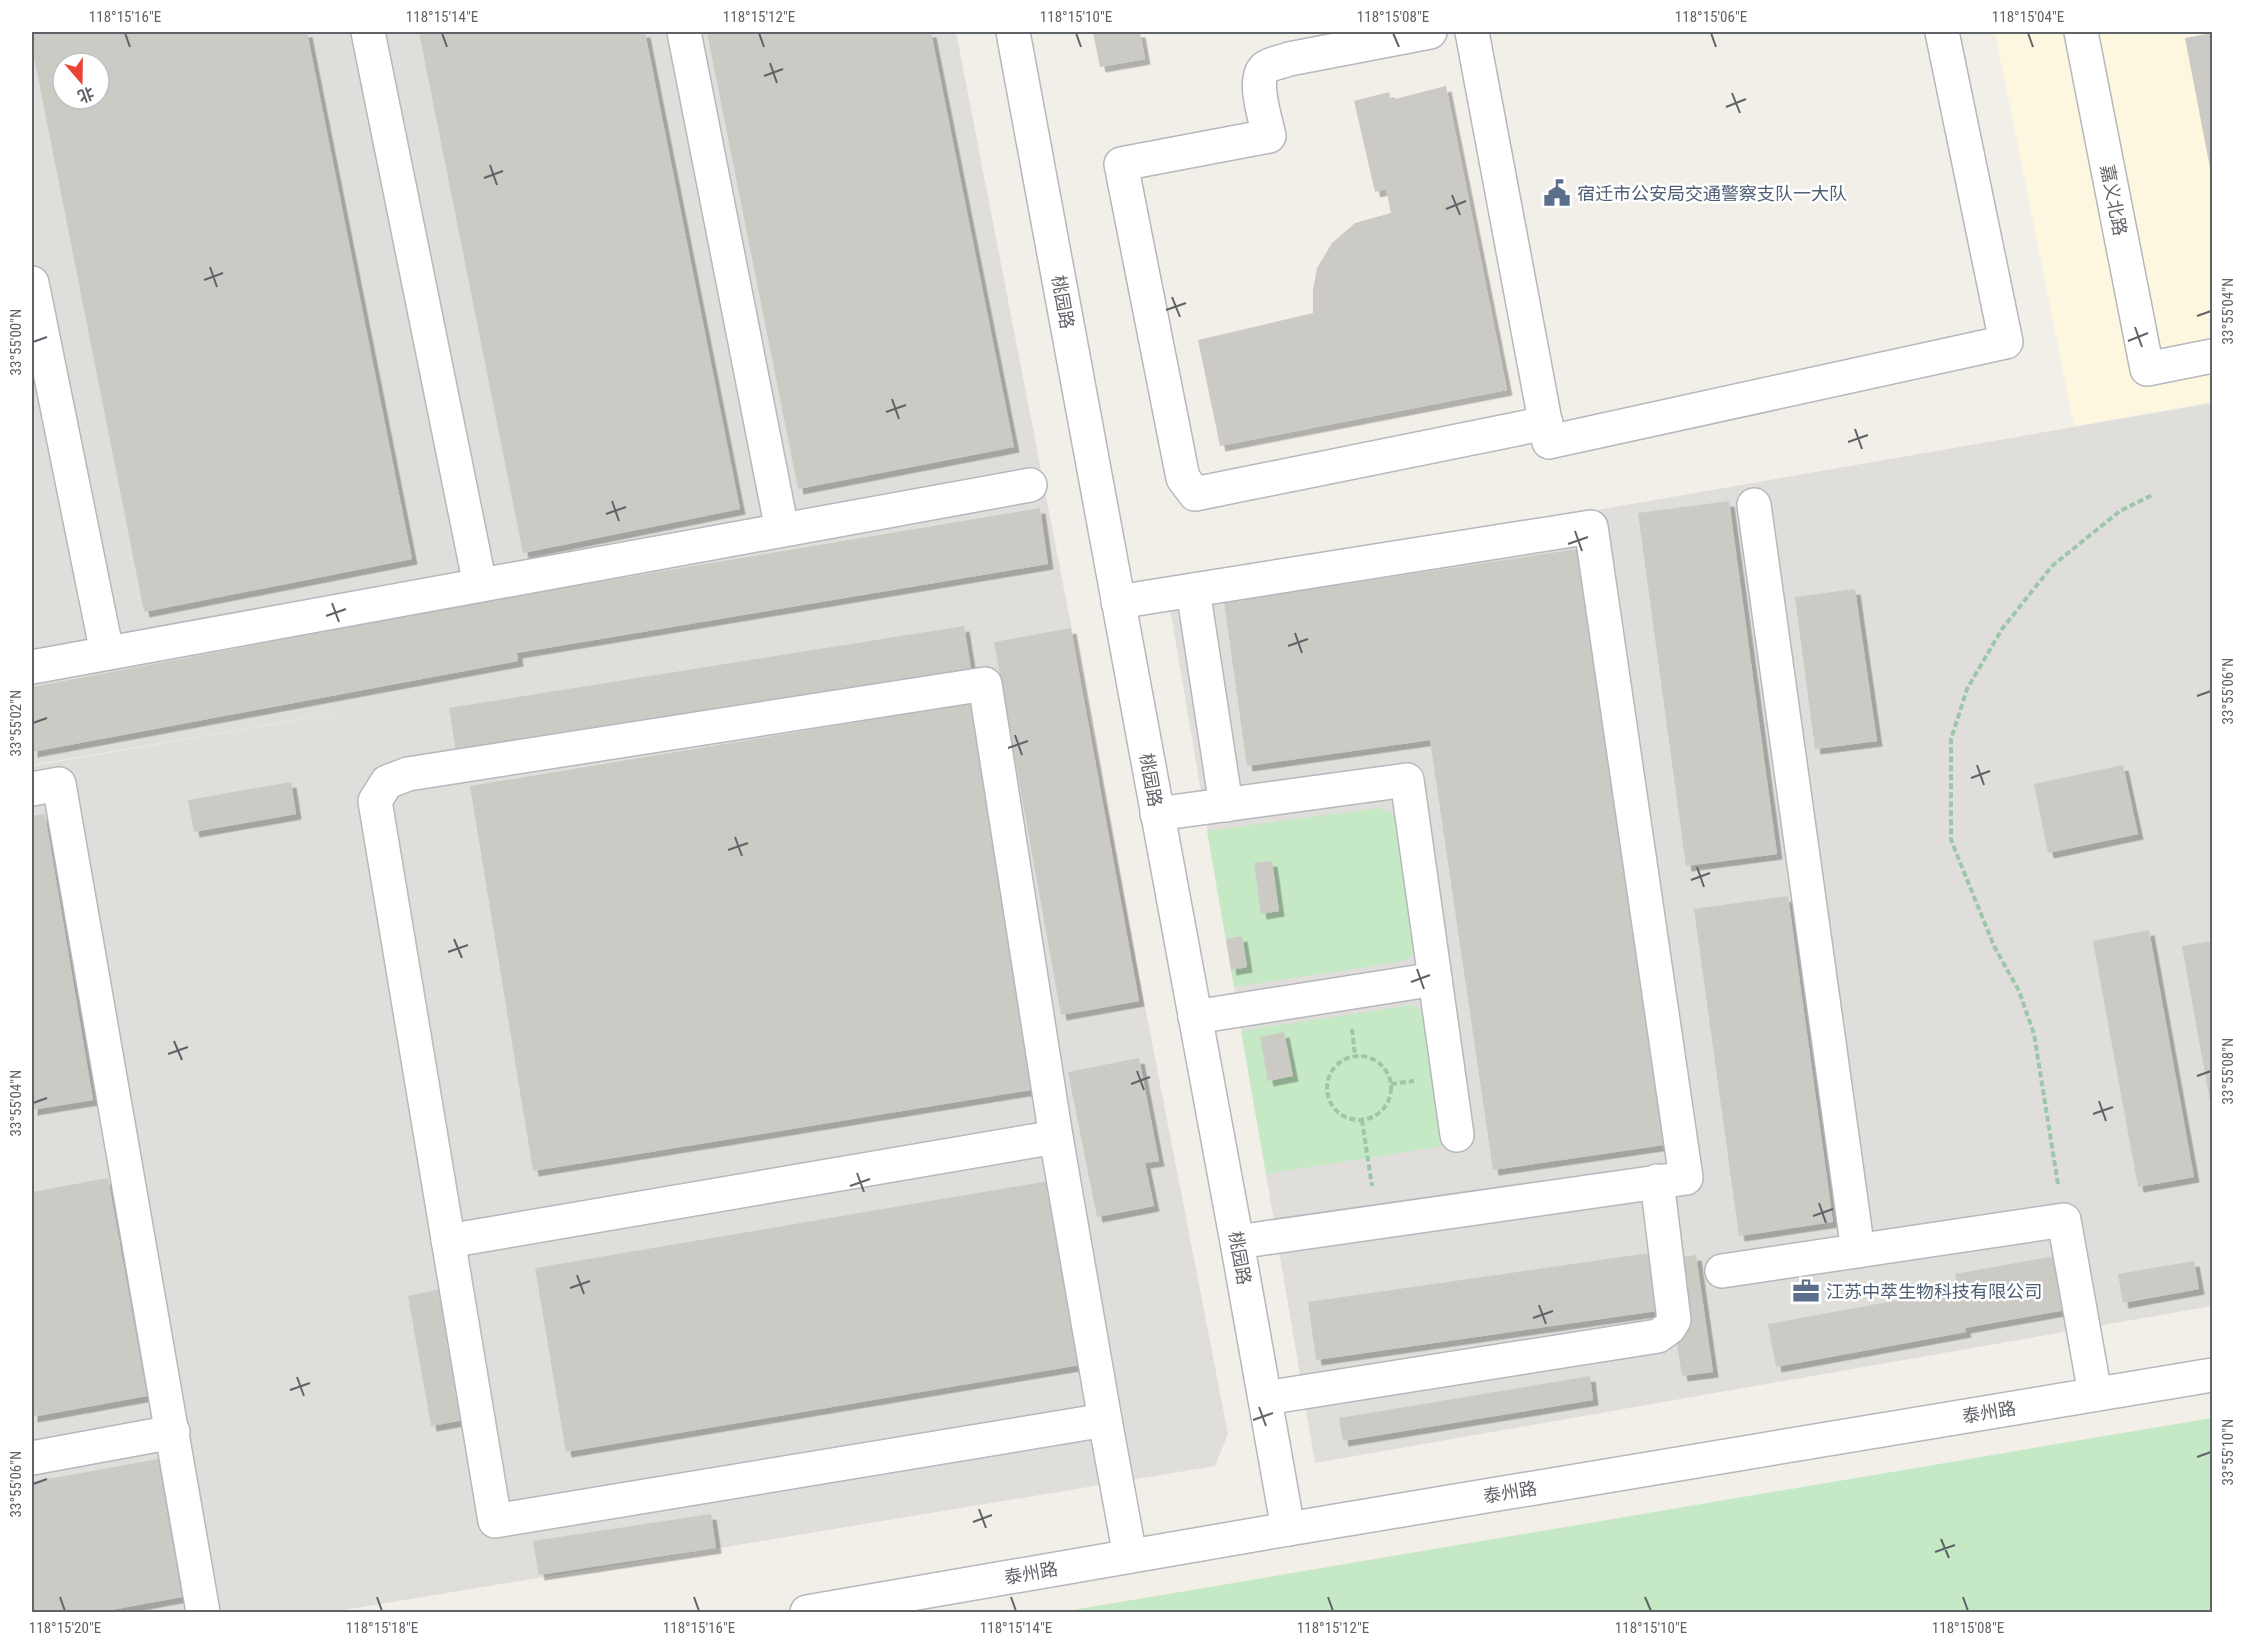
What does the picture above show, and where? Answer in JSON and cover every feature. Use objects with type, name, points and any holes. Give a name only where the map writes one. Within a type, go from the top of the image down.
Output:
[{"type":"street","points":[[368,32],[480,585]]},
{"type":"street","points":[[684,32],[782,530]]},
{"type":"street","name":"桃园路","points":[[1013,32],[1288,1529]]},
{"type":"street","points":[[1430,32],[1289,59],[1268,66],[1260,73],[1258,84],[1269,136],[1121,164],[1183,478],[1195,494],[1546,423]]},
{"type":"street","points":[[1472,32],[1549,442],[2006,342],[1942,32]]},
{"type":"street","name":"嘉义北路","points":[[2081,32],[2147,369],[2212,356]]},
{"type":"street","points":[[32,283],[107,653]]},
{"type":"street","points":[[32,667],[1030,484]]},
{"type":"street","points":[[1754,505],[1858,1251]]},
{"type":"street","points":[[1118,602],[1592,527],[1686,1178],[1237,1242]]},
{"type":"street","points":[[1193,590],[1226,805]]},
{"type":"street","points":[[1105,1420],[495,1521],[375,801],[387,782],[408,774],[985,684],[1056,1137],[1130,1556]]},
{"type":"street","points":[[1157,814],[1407,780],[1457,1135]]},
{"type":"street","points":[[32,789],[59,784],[203,1612]]},
{"type":"street","points":[[1195,1017],[1435,979]]},
{"type":"street","points":[[448,1241],[1056,1137]]},
{"type":"street","points":[[1265,1398],[1658,1336],[1669,1328],[1674,1320],[1657,1181]]},
{"type":"street","points":[[1722,1271],[2064,1220],[2095,1394]]},
{"type":"street","name":"泰州路","points":[[807,1612],[1288,1529],[2212,1375]]},
{"type":"street","points":[[32,1458],[173,1432]]},
{"type":"path","points":[[2064,1220],[2034,1034],[2019,991],[1994,946],[1951,840],[1951,739],[1967,689],[2002,628],[2052,566],[2120,512],[2152,495]]},
{"type":"path","points":[[1355,1055],[1372,1057],[1381,1064],[1388,1073],[1391,1084],[1389,1100],[1383,1110],[1373,1117],[1362,1120],[1343,1117],[1334,1110],[1328,1100],[1326,1089],[1328,1074],[1335,1065],[1344,1058],[1355,1055]]},
{"type":"path","points":[[1362,1120],[1378,1222]]},
{"type":"shaded area","points":[[32,32],[956,32],[1228,1434],[1215,1466],[332,1612],[32,1612],[32,766],[383,705],[32,765]]},
{"type":"shaded area","points":[[1995,32],[2212,32],[2212,402],[2074,426]]},
{"type":"shaded area","points":[[2212,403],[2212,1306],[1315,1463],[1166,585]]},
{"type":"green space","points":[[1378,808],[1393,814],[1400,832],[1417,945],[1411,957],[1399,962],[1234,987],[1207,831]]},
{"type":"green space","points":[[1412,1005],[1419,1009],[1425,1019],[1444,1146],[1266,1174],[1241,1031]]},
{"type":"green space","points":[[2212,1418],[2212,1612],[1061,1612]]},
{"type":"building","points":[[32,32],[307,32],[412,559],[144,612],[32,47]]},
{"type":"building","points":[[419,32],[645,32],[740,509],[523,553]]},
{"type":"building","points":[[707,32],[931,32],[1014,447],[798,489]]},
{"type":"building","points":[[1093,32],[1140,32],[1145,59],[1100,67]]},
{"type":"building","points":[[2212,33],[2212,173],[2211,173],[2185,38]]},
{"type":"building","points":[[1446,86],[1507,390],[1220,446],[1198,340],[1313,313],[1313,290],[1317,268],[1332,243],[1355,223],[1391,213],[1386,189],[1375,192],[1354,101],[1389,92],[1391,100]]},
{"type":"building","points":[[1729,501],[1777,854],[1686,866],[1638,513]]},
{"type":"building","points":[[1040,508],[1048,564],[517,653],[518,661],[32,752],[32,687],[508,597]]},
{"type":"building","points":[[1577,549],[1664,1145],[1493,1170],[1430,740],[1247,766],[1224,602]]},
{"type":"building","points":[[1855,589],[1877,741],[1815,749],[1795,597]]},
{"type":"building","points":[[964,626],[972,675],[457,757],[449,708]]},
{"type":"building","points":[[1071,628],[1139,1001],[1061,1015],[994,642]]},
{"type":"building","points":[[974,703],[1037,1089],[533,1171],[470,786]]},
{"type":"building","points":[[2123,765],[2138,834],[2048,853],[2034,784]]},
{"type":"building","points":[[291,782],[296,814],[194,832],[188,800]]},
{"type":"building","points":[[45,814],[93,1100],[32,1110],[32,816]]},
{"type":"building","points":[[1272,861],[1279,911],[1261,914],[1254,863]]},
{"type":"building","points":[[1788,896],[1833,1222],[1739,1236],[1694,909]]},
{"type":"building","points":[[2149,930],[2194,1177],[2138,1187],[2093,941]]},
{"type":"building","points":[[1242,936],[1247,967],[1231,970],[1226,939]]},
{"type":"building","points":[[2212,941],[2212,1107],[2211,1107],[2182,946]]},
{"type":"building","points":[[1284,1032],[1293,1076],[1268,1081],[1260,1037]]},
{"type":"building","points":[[1139,1058],[1159,1161],[1145,1163],[1154,1206],[1097,1217],[1068,1072]]},
{"type":"building","points":[[108,1178],[147,1396],[32,1417],[32,1192]]},
{"type":"building","points":[[1054,1180],[1086,1364],[566,1452],[535,1268]]},
{"type":"building","points":[[1656,1252],[1664,1310],[1316,1360],[1308,1302]]},
{"type":"building","points":[[2066,1254],[2076,1308],[1965,1328],[1966,1332],[1776,1367],[1768,1324],[1958,1289],[1955,1274]]},
{"type":"building","points":[[1696,1255],[1713,1372],[1682,1376],[1676,1338],[1685,1337],[1674,1258]]},
{"type":"building","points":[[2194,1261],[2199,1289],[2123,1303],[2118,1274]]},
{"type":"building","points":[[441,1289],[464,1420],[431,1426],[408,1296]]},
{"type":"building","points":[[1590,1376],[1593,1400],[1343,1441],[1339,1418]]},
{"type":"building","points":[[158,1459],[182,1597],[100,1612],[32,1612],[32,1482]]},
{"type":"building","points":[[711,1514],[716,1548],[539,1575],[533,1541]]},
{"type":"place","name":"宿迁市公安局交通警察支队一大队","points":[[1557,193]]},
{"type":"place","name":"江苏中萃生物科技有限公司","points":[[1806,1291]]}]
